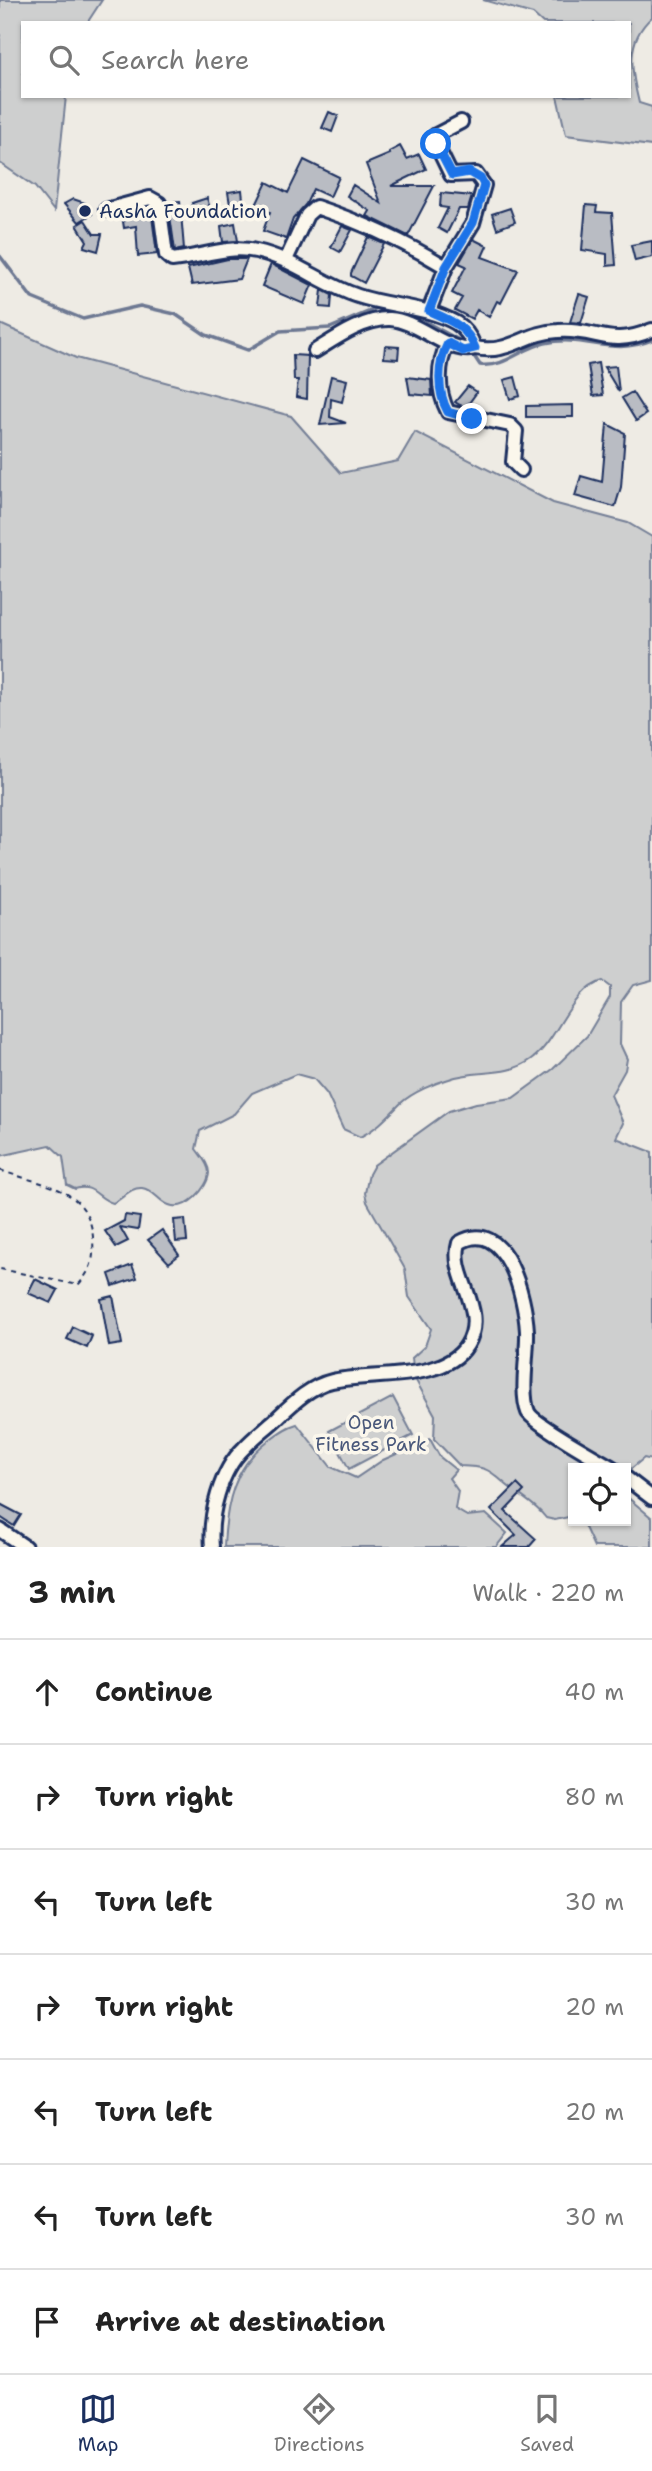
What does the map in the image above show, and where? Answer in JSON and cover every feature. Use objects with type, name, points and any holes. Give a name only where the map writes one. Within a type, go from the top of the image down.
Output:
[{"type":"street","points":[[429,311],[446,267],[473,223],[484,185],[481,179],[469,172],[452,175],[436,144],[436,135],[461,122]]},
{"type":"street","points":[[106,210],[150,198],[159,203],[166,255],[172,260],[232,248],[257,251],[286,260],[361,297],[429,311],[459,325],[469,349]]},
{"type":"street","points":[[286,260],[307,215],[316,206],[398,240],[446,267]]},
{"type":"street","points":[[315,351],[367,323],[385,319],[393,319],[448,343],[469,349],[496,351],[519,341],[558,331],[630,340],[652,330]]},
{"type":"street","points":[[448,343],[442,356],[440,384],[442,400],[448,412],[510,425],[516,431],[513,462],[520,470]]},
{"type":"street","points":[[212,1547],[215,1503],[236,1457],[297,1401],[318,1386],[334,1380],[405,1374],[447,1364],[462,1353],[472,1335],[474,1314],[473,1302],[455,1257],[459,1243],[472,1236],[487,1238],[501,1246],[520,1292],[527,1330],[529,1413],[540,1424],[605,1463]]},
{"type":"street","points":[[631,1482],[652,1497]]},
{"type":"street","points":[[0,1530],[25,1547]]},
{"type":"path","points":[[0,1170],[51,1184],[84,1207],[92,1225],[94,1261],[78,1285],[0,1269]]},
{"type":"green space","points":[[0,0],[102,0],[88,21],[21,21],[21,98],[66,98],[54,211],[35,187],[0,163]]},
{"type":"green space","points":[[483,0],[652,0],[652,17],[637,36],[632,68],[639,103],[652,107],[652,146],[566,135],[557,98],[631,98],[631,21],[541,21],[533,14]]},
{"type":"green space","points":[[0,324],[76,358],[291,416],[341,473],[398,461],[415,432],[553,503],[628,523],[652,537],[652,980],[633,985],[621,1002],[620,1044],[627,1059],[625,1070],[611,1095],[623,1123],[616,1138],[652,1152],[652,1460],[644,1458],[631,1469],[631,1463],[568,1463],[568,1517],[555,1520],[546,1518],[535,1506],[485,1469],[460,1466],[434,1439],[435,1415],[414,1377],[412,1358],[425,1346],[431,1329],[409,1297],[405,1269],[367,1202],[365,1193],[374,1165],[449,1111],[476,1103],[513,1098],[553,1069],[587,1036],[610,997],[610,987],[602,981],[581,994],[542,1050],[532,1059],[512,1069],[460,1076],[424,1088],[406,1099],[377,1126],[360,1137],[343,1129],[327,1094],[314,1079],[296,1074],[252,1093],[234,1114],[200,1131],[196,1149],[208,1166],[208,1179],[195,1197],[182,1205],[169,1205],[142,1188],[134,1189],[113,1203],[87,1188],[75,1189],[67,1185],[63,1157],[50,1145],[0,1156]]},
{"type":"green space","name":"Open Fitness Park","points":[[393,1397],[413,1435],[349,1469],[329,1431]]},
{"type":"green space","points":[[297,1424],[331,1467],[356,1478],[383,1460],[430,1439],[440,1457],[456,1470],[449,1478],[458,1491],[455,1509],[467,1516],[486,1514],[507,1533],[496,1547],[224,1547],[230,1501],[239,1474],[269,1440]]},
{"type":"green space","points":[[631,1500],[652,1518],[652,1547],[594,1547],[584,1526],[631,1526]]},
{"type":"building","points":[[329,112],[338,116],[332,132],[322,128]]},
{"type":"building","points":[[400,146],[407,159],[419,154],[426,169],[391,186],[434,186],[408,236],[367,216],[370,211],[347,196],[353,185],[381,203],[366,164],[390,154],[389,152]]},
{"type":"building","points":[[304,160],[339,177],[330,197],[313,189],[306,204],[293,219],[286,239],[263,231],[270,212],[256,205],[267,182],[288,193]]},
{"type":"building","points":[[242,190],[244,209],[231,211],[228,192]]},
{"type":"building","points":[[441,193],[472,196],[468,209],[459,209],[447,233],[438,228],[448,208],[440,207]]},
{"type":"building","points":[[207,198],[212,215],[198,220],[192,203]]},
{"type":"building","points":[[73,199],[85,203],[92,214],[79,222],[64,204]]},
{"type":"building","points":[[180,201],[184,249],[175,251],[168,202]]},
{"type":"building","points":[[586,205],[597,206],[596,212],[612,213],[616,265],[607,266],[607,254],[582,250]]},
{"type":"building","points":[[510,208],[515,222],[497,229],[492,214]]},
{"type":"building","points":[[151,209],[157,254],[138,256],[136,226],[124,228],[122,215]]},
{"type":"building","points":[[85,220],[94,234],[102,234],[98,251],[84,247],[87,241],[77,225]]},
{"type":"building","points":[[235,223],[238,241],[223,242],[221,226]]},
{"type":"building","points":[[342,226],[352,230],[340,252],[331,247]]},
{"type":"building","points":[[368,237],[384,244],[364,283],[351,276],[351,273]]},
{"type":"building","points":[[473,239],[487,246],[482,257],[518,270],[501,303],[497,301],[489,317],[477,310],[472,319],[455,310],[462,298],[452,293],[466,266],[459,263]]},
{"type":"building","points":[[652,241],[652,257],[635,261],[631,245]]},
{"type":"building","points":[[228,259],[247,259],[239,279],[192,285],[188,268]]},
{"type":"building","points":[[271,264],[312,285],[304,304],[262,286]]},
{"type":"building","points":[[322,290],[332,295],[331,308],[320,307]]},
{"type":"building","points":[[579,294],[589,297],[581,323],[570,322]]},
{"type":"building","points":[[385,346],[399,347],[398,359],[384,358]]},
{"type":"building","points":[[293,355],[308,356],[307,399],[296,397],[298,380],[294,380]]},
{"type":"building","points":[[598,363],[603,395],[593,396],[588,365]]},
{"type":"building","points":[[616,366],[619,392],[604,367]]},
{"type":"building","points":[[331,376],[347,380],[342,402],[331,399],[330,417],[346,423],[320,425]]},
{"type":"building","points":[[407,377],[431,380],[432,396],[410,394]]},
{"type":"building","points":[[515,377],[520,396],[510,399],[504,380]]},
{"type":"building","points":[[468,386],[477,392],[466,407],[455,402]]},
{"type":"building","points":[[632,392],[646,414],[636,421],[622,398]]},
{"type":"building","points":[[573,405],[573,417],[526,417],[526,406]]},
{"type":"building","points":[[607,424],[625,433],[621,487],[615,507],[575,496],[581,476],[602,482]]},
{"type":"building","points":[[125,1215],[140,1217],[138,1230],[120,1227],[128,1241],[116,1247],[105,1231],[124,1221]]},
{"type":"building","points":[[185,1219],[187,1241],[176,1242],[174,1220]]},
{"type":"building","points":[[162,1230],[179,1255],[169,1263],[148,1240]]},
{"type":"building","points":[[132,1265],[137,1278],[113,1286],[109,1274]]},
{"type":"building","points":[[35,1279],[58,1290],[51,1303],[28,1293]]},
{"type":"building","points":[[113,1296],[122,1344],[109,1346],[101,1299]]},
{"type":"building","points":[[73,1327],[92,1336],[87,1348],[67,1339]]},
{"type":"building","points":[[517,1484],[524,1491],[505,1511],[536,1539],[529,1547],[502,1547],[516,1535],[491,1510]]},
{"type":"building","points":[[0,1504],[21,1515],[14,1526],[0,1517]]},
{"type":"waterway","points":[[0,256],[32,298],[83,319],[140,306],[175,314],[206,335],[248,350],[280,331],[330,328],[377,308],[415,316],[466,344]]},
{"type":"waterway","points":[[470,350],[480,365],[489,365],[505,361],[545,343],[573,341],[624,346],[652,340]]},
{"type":"place","name":"Aasha Foundation","points":[[85,211]]},
{"type":"route","points":[[436,144],[447,171],[452,175],[469,172],[476,174],[484,185],[473,223],[446,267],[429,311],[459,325],[472,340],[475,348],[463,351],[448,343],[442,356],[440,384],[442,400],[448,412],[472,419]]}]
